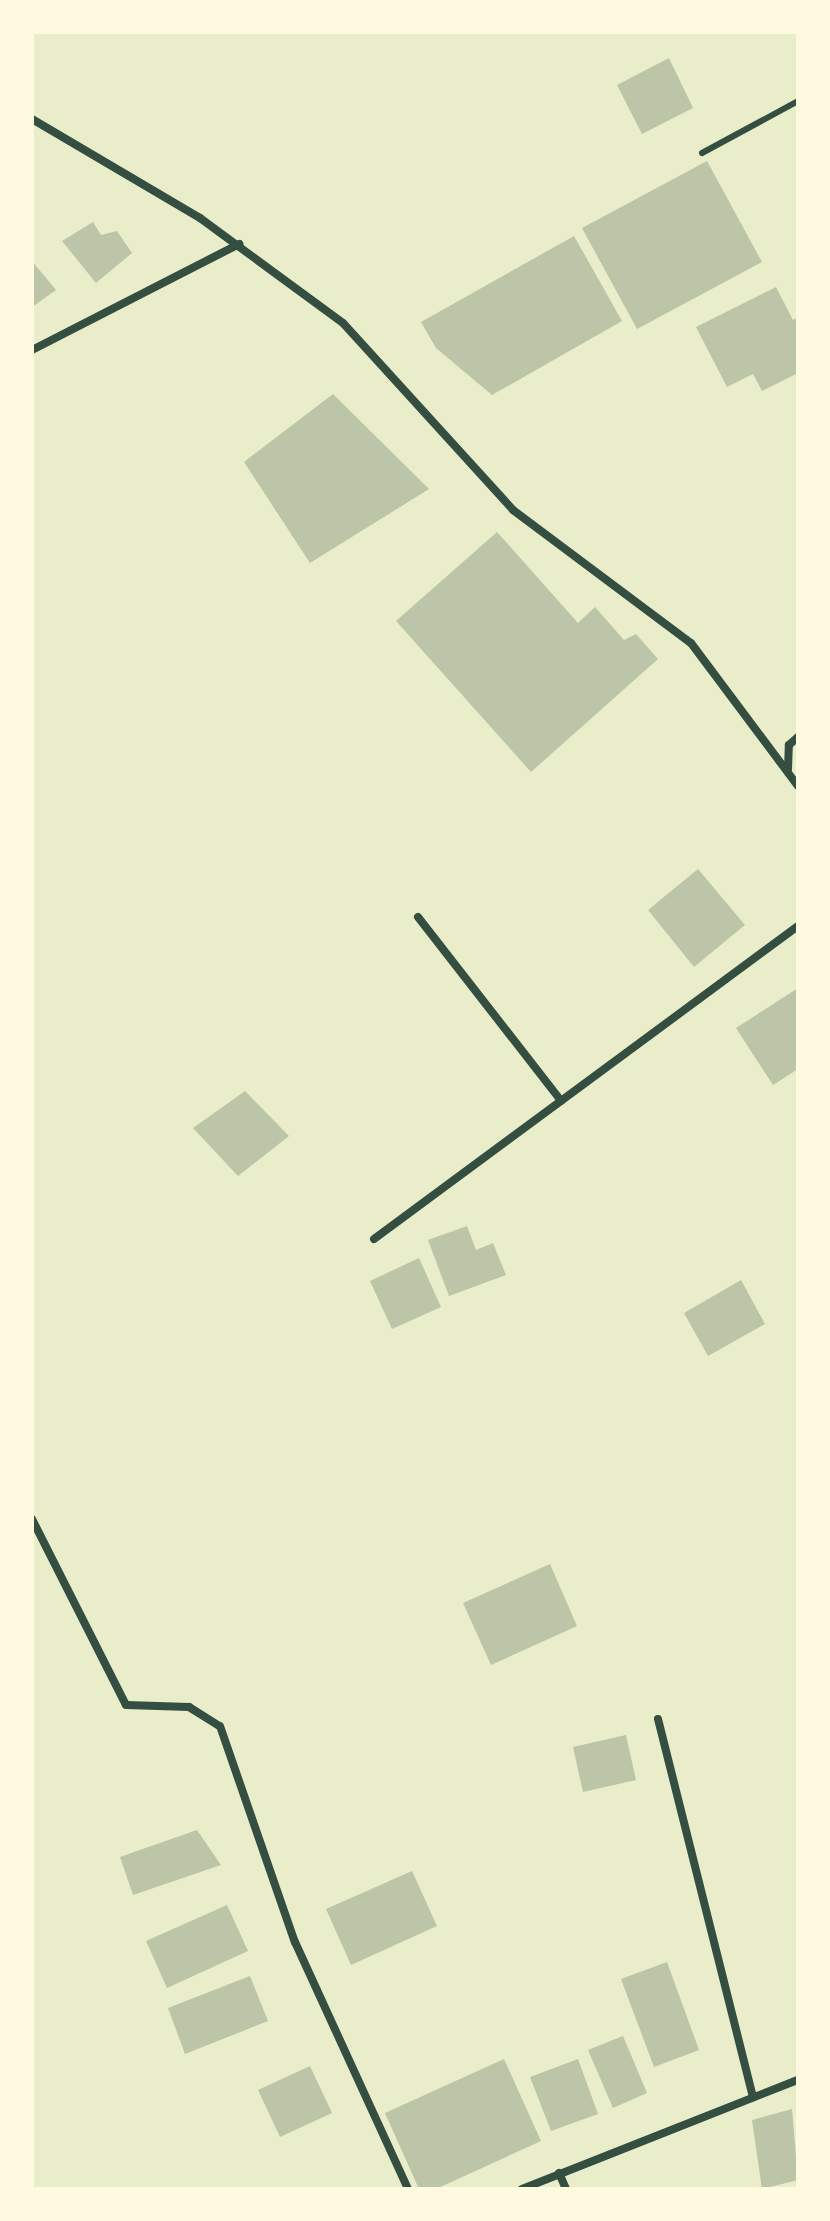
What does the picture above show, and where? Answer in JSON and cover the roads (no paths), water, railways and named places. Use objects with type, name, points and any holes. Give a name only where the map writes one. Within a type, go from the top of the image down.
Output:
[{"type":"street","points":[[32,119],[239,244],[343,323],[513,510],[691,643],[798,786]]},
{"type":"street","points":[[32,350],[239,244]]},
{"type":"street","points":[[788,769],[789,745],[798,737]]},
{"type":"street","points":[[418,917],[561,1101]]},
{"type":"street","points":[[374,1239],[798,926]]},
{"type":"street","points":[[32,1519],[126,1705],[189,1707],[220,1726],[295,1942],[408,2189]]},
{"type":"street","points":[[658,1719],[753,2097]]},
{"type":"street","points":[[522,2189],[798,2080]]},
{"type":"street","points":[[559,2173],[566,2189]]},
{"type":"lane","points":[[702,153],[798,101]]}]
